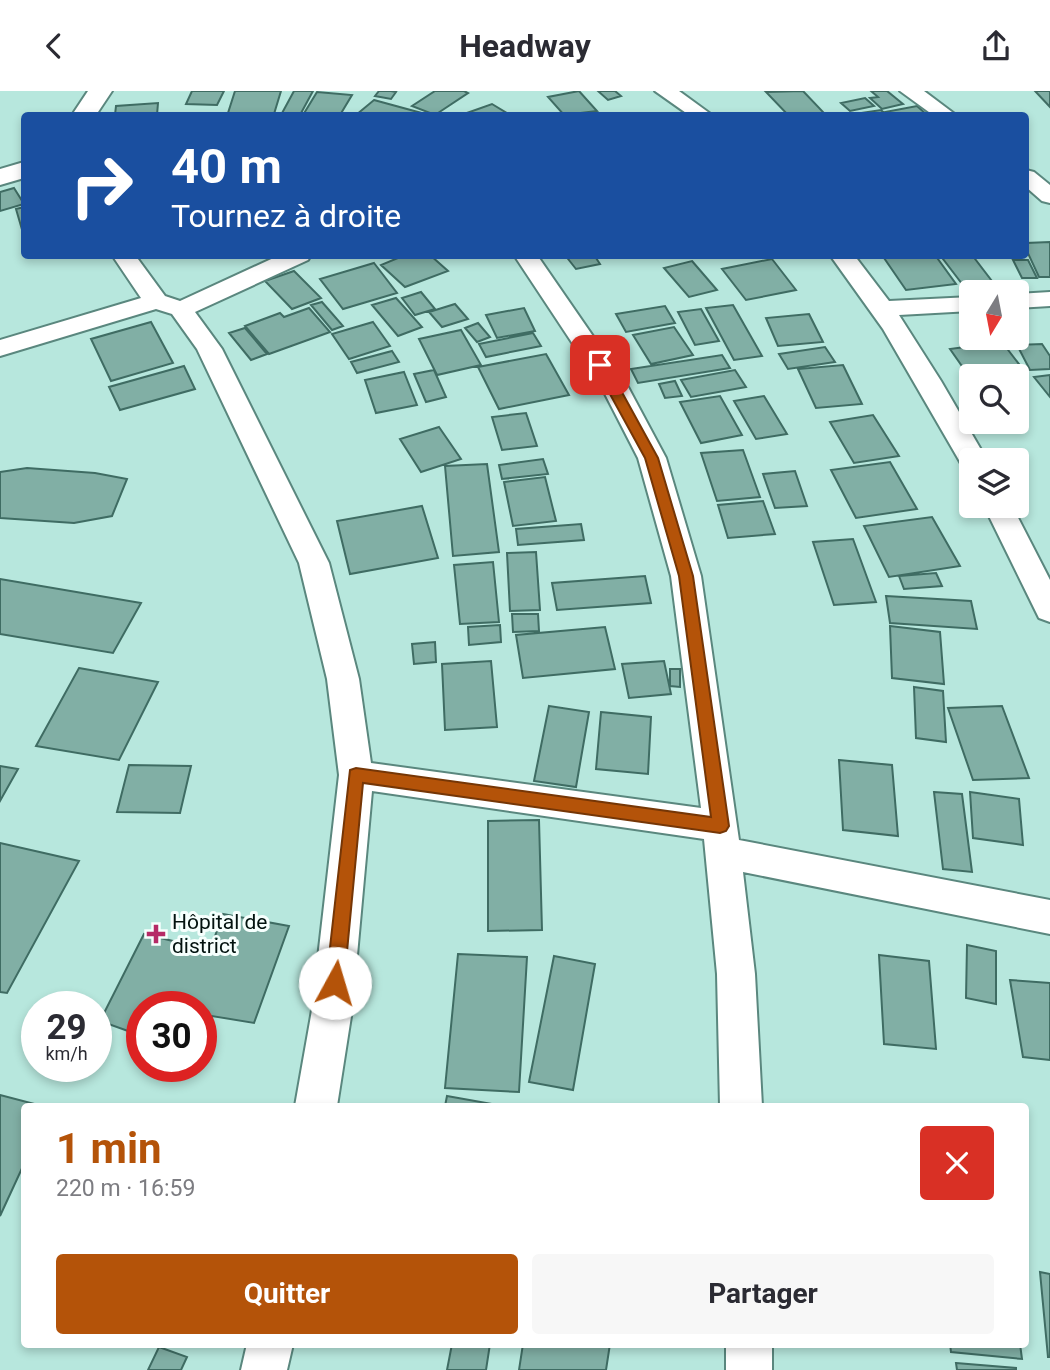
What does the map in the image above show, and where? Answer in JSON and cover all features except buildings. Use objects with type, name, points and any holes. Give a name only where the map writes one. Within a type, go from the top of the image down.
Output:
[{"type":"street","points":[[86,112],[100,91]]},
{"type":"street","points":[[665,91],[697,112]]},
{"type":"street","points":[[910,91],[942,112]]},
{"type":"street","points":[[0,177],[21,171]]},
{"type":"street","points":[[1029,179],[1050,196]]},
{"type":"street","points":[[127,259],[209,349],[314,562],[343,679],[356,775],[332,1010],[316,1103]]},
{"type":"street","points":[[0,348],[168,305],[289,259]]},
{"type":"street","points":[[528,259],[615,387],[652,458],[686,576],[722,839],[736,974],[741,1103]]},
{"type":"street","points":[[844,259],[881,309],[934,390],[966,448]]},
{"type":"street","points":[[1029,300],[1050,299]]},
{"type":"street","points":[[881,309],[959,305]]},
{"type":"street","points":[[1004,518],[1050,610]]},
{"type":"street","points":[[356,775],[722,839],[1050,917]]},
{"type":"street","points":[[264,1370],[269,1348]]},
{"type":"street","points":[[749,1348],[749,1370]]},
{"type":"place","name":"Hôpital de district","points":[[156,934]]},
{"type":"route","points":[[335,983],[356,775],[720,826],[686,576],[652,458],[615,387],[600,365]]}]
